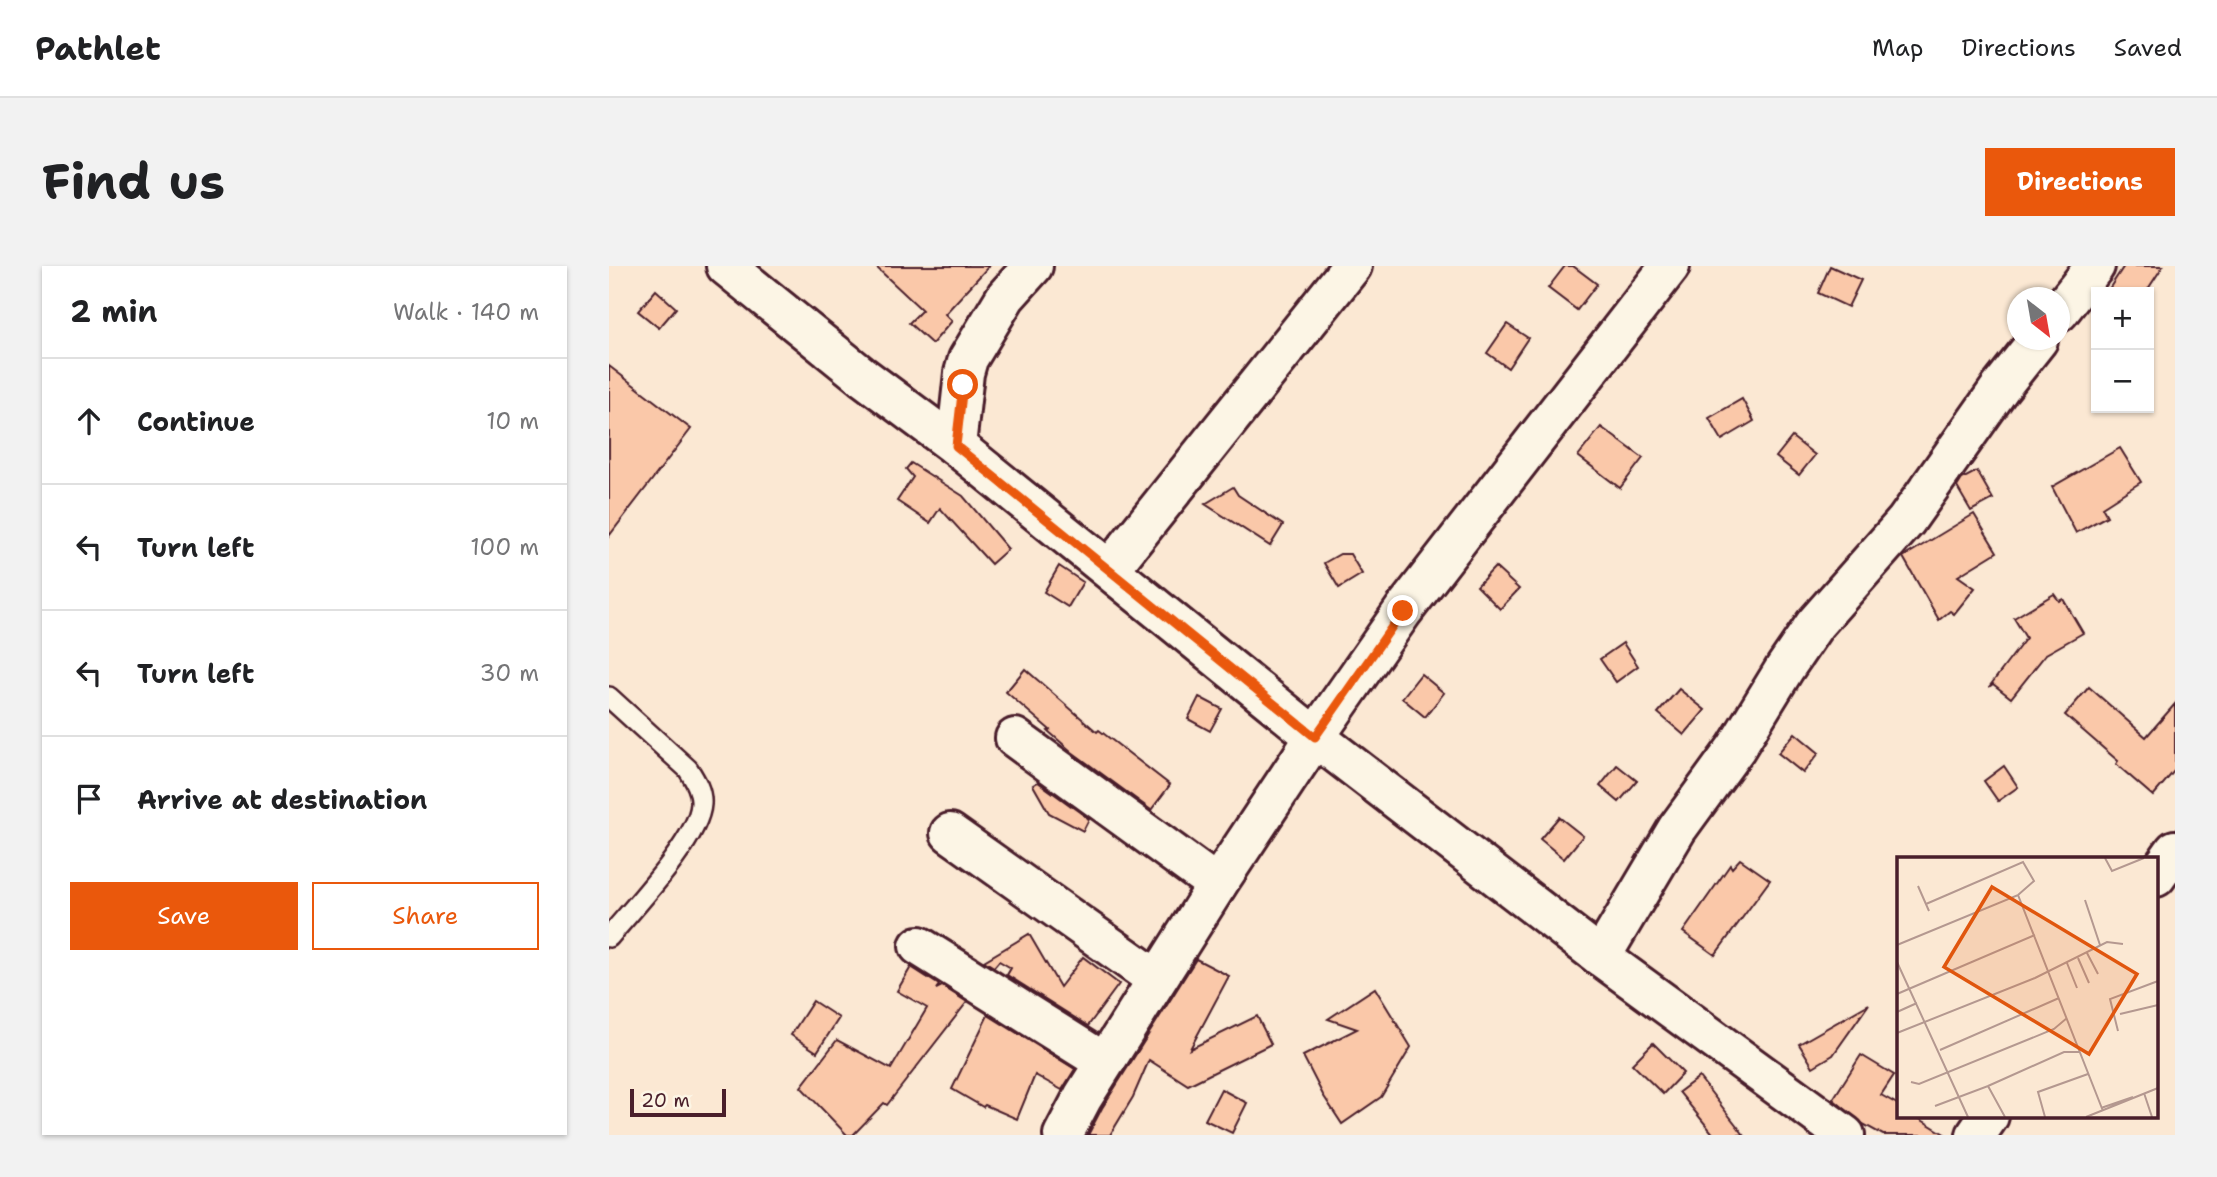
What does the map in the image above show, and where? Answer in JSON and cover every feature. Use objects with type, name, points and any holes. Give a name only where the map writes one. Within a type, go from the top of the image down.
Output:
[{"type":"street","points":[[726,266],[862,376],[956,446],[1110,569],[1315,737],[1601,957],[1845,1135]]},
{"type":"street","points":[[956,446],[968,359],[1006,296],[1033,266]]},
{"type":"street","points":[[1110,569],[1352,266]]},
{"type":"street","points":[[1063,1135],[1104,1062],[1156,979],[1315,737],[1403,611],[1670,266]]},
{"type":"street","points":[[2070,299],[2095,266]]},
{"type":"street","points":[[1601,957],[1678,828],[1736,748],[1815,624],[1906,521],[2030,350]]},
{"type":"street","points":[[1015,738],[1217,885]]},
{"type":"street","points":[[950,833],[1156,979]]},
{"type":"street","points":[[2157,876],[2175,850]]},
{"type":"street","points":[[919,946],[1104,1062]]},
{"type":"street","points":[[1976,1135],[1988,1118]]},
{"type":"lane","points":[[609,697],[688,769],[698,783],[702,801],[699,817],[689,839],[609,937]]},
{"type":"building","points":[[875,266],[989,266],[945,314],[952,321],[932,344],[909,323],[922,310]]},
{"type":"building","points":[[1565,266],[1573,266],[1597,284],[1577,310],[1548,288]]},
{"type":"building","points":[[1830,266],[1861,280],[1848,307],[1818,293]]},
{"type":"building","points":[[2124,266],[2163,266],[2149,287],[2110,287]]},
{"type":"building","points":[[656,290],[676,308],[659,328],[638,311]]},
{"type":"building","points":[[1507,324],[1528,338],[1508,368],[1487,353]]},
{"type":"building","points":[[609,366],[691,429],[609,536]]},
{"type":"building","points":[[1742,399],[1754,421],[1722,440],[1709,418]]},
{"type":"building","points":[[1601,427],[1643,458],[1620,488],[1578,456]]},
{"type":"building","points":[[1792,437],[1815,455],[1799,475],[1776,457]]},
{"type":"building","points":[[2120,448],[2141,482],[2102,507],[2107,516],[2076,533],[2052,487]]},
{"type":"building","points":[[911,463],[963,496],[1008,549],[991,564],[940,508],[930,523],[897,501],[913,477],[906,469]]},
{"type":"building","points":[[1977,471],[1993,499],[1971,511],[1957,487],[1962,479]]},
{"type":"building","points":[[1233,487],[1238,495],[1283,525],[1270,546],[1205,504]]},
{"type":"building","points":[[1974,514],[1997,552],[1958,576],[1975,588],[1954,614],[1950,611],[1939,620],[1903,557]]},
{"type":"building","points":[[1340,554],[1350,554],[1362,574],[1339,588],[1324,563]]},
{"type":"building","points":[[1059,566],[1083,582],[1068,607],[1044,592]]},
{"type":"building","points":[[1495,567],[1519,589],[1500,609],[1477,586]]},
{"type":"building","points":[[2054,594],[2059,601],[2063,599],[2083,633],[2046,654],[2011,698],[1993,684],[1989,687],[2026,638],[2014,618]]},
{"type":"building","points":[[1623,643],[1638,666],[1616,682],[1600,659]]},
{"type":"building","points":[[1025,669],[1097,732],[1099,730],[1170,785],[1151,810],[1072,752],[1006,692]]},
{"type":"building","points":[[1421,674],[1444,693],[1425,717],[1402,698]]},
{"type":"building","points":[[2089,687],[2146,737],[2175,704],[2175,770],[2153,796],[2065,715]]},
{"type":"building","points":[[1679,689],[1705,710],[1684,735],[1658,713]]},
{"type":"building","points":[[1199,697],[1222,709],[1210,731],[1188,719]]},
{"type":"building","points":[[1795,733],[1819,753],[1803,773],[1778,753]]},
{"type":"building","points":[[1617,765],[1637,781],[1619,802],[1600,786]]},
{"type":"building","points":[[2004,766],[2018,787],[1998,801],[1984,781]]},
{"type":"building","points":[[1038,782],[1089,819],[1083,831],[1049,813],[1033,785]]},
{"type":"building","points":[[1559,817],[1583,836],[1564,859],[1540,839]]},
{"type":"building","points":[[1740,859],[1770,880],[1715,955],[1683,932],[1730,865],[1732,868]]},
{"type":"building","points":[[1029,934],[1060,987],[1083,957],[1119,984],[1088,1026],[1007,975],[1011,968],[999,961],[994,967],[984,961]]},
{"type":"building","points":[[1196,959],[1229,976],[1190,1049],[1257,1016],[1271,1044],[1188,1085],[1149,1060],[1133,1097],[1110,1135],[1088,1135],[1102,1108]]},
{"type":"building","points":[[911,967],[939,985],[936,989],[942,986],[967,1002],[887,1105],[884,1103],[853,1135],[847,1135],[801,1087],[837,1040],[891,1069],[927,1008],[897,991]]},
{"type":"building","points":[[1375,988],[1411,1047],[1381,1097],[1342,1124],[1303,1056],[1357,1029],[1328,1019]]},
{"type":"building","points":[[813,1001],[839,1018],[817,1052],[791,1035]]},
{"type":"building","points":[[1869,1004],[1833,1055],[1813,1067],[1799,1044]]},
{"type":"building","points":[[988,1015],[1075,1069],[1062,1090],[1035,1075],[1017,1119],[985,1105],[983,1107],[952,1089]]},
{"type":"building","points":[[1653,1043],[1683,1073],[1663,1094],[1632,1064]]},
{"type":"building","points":[[1861,1055],[1894,1075],[1881,1095],[1897,1104],[1897,1118],[1918,1118],[1946,1135],[1883,1135],[1863,1124],[1833,1099]]},
{"type":"building","points":[[1699,1077],[1744,1135],[1714,1135],[1679,1092]]},
{"type":"building","points":[[1221,1089],[1247,1103],[1232,1133],[1205,1120]]},
{"type":"route","points":[[963,385],[956,446],[1315,737],[1403,611]]}]
